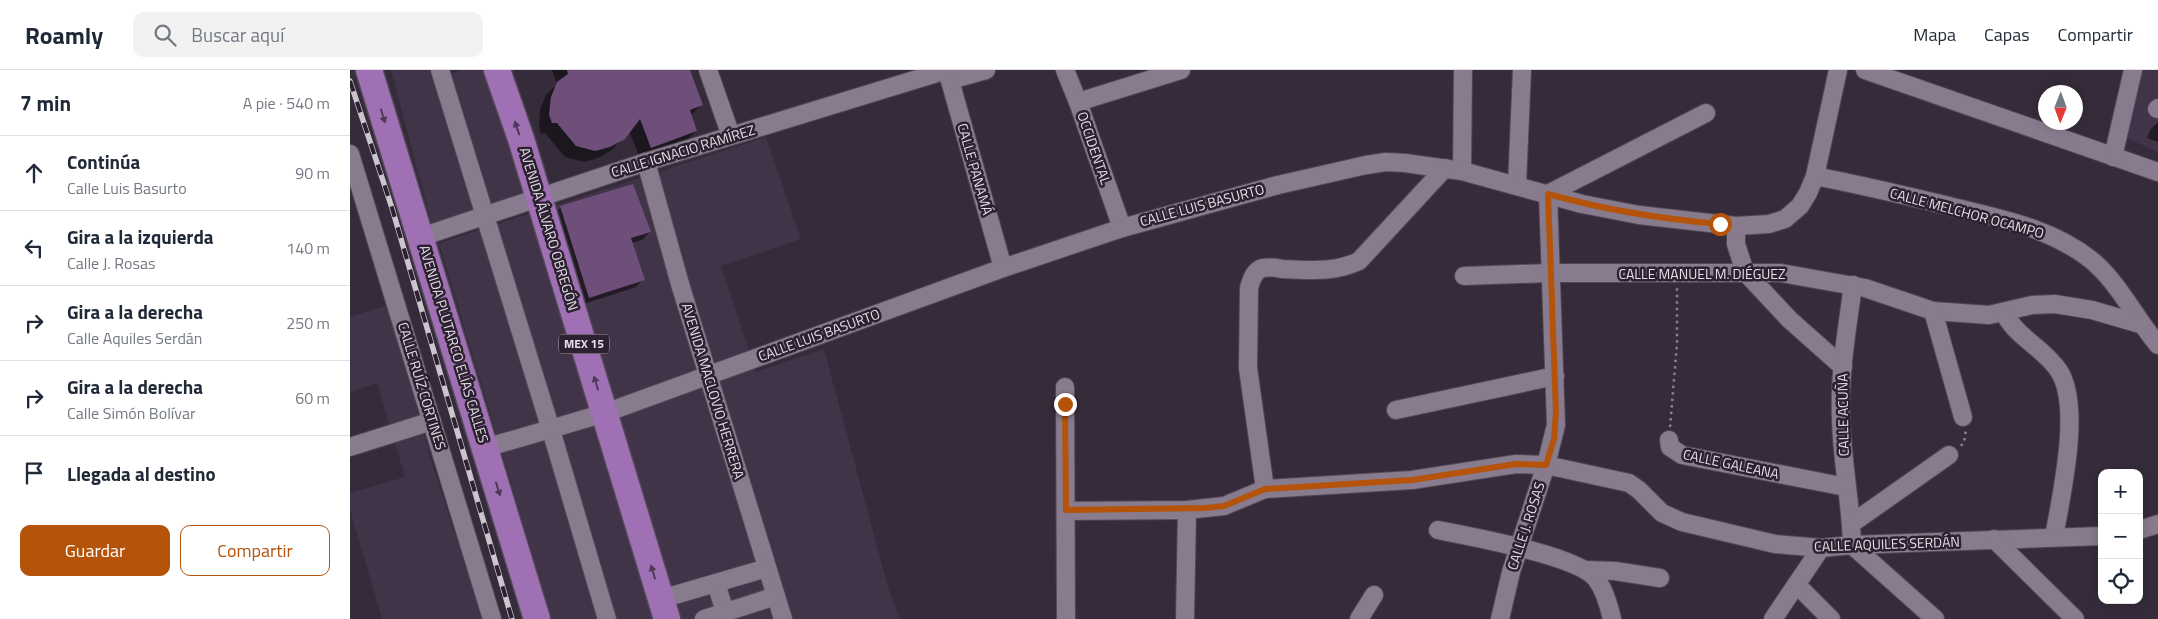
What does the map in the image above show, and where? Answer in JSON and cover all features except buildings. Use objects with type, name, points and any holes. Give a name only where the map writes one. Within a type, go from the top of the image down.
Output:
[{"type":"highway","name":"AVENIDA PLUTARCO ELÍAS CALLES","points":[[369,70],[537,619]]},
{"type":"highway","name":"AVENIDA ÁLVARO OBREGÓN","points":[[497,70],[521,139],[664,609]]},
{"type":"street","points":[[440,70],[486,215],[607,619]]},
{"type":"street","points":[[708,70],[731,136]]},
{"type":"street","name":"CALLE IGNACIO RAMÍREZ","points":[[421,237],[646,162],[731,136],[948,73],[986,70]]},
{"type":"street","name":"OCCIDENTAL","points":[[1065,70],[1122,228]]},
{"type":"street","points":[[1078,102],[1181,70]]},
{"type":"street","points":[[1265,489],[1248,368],[1249,288],[1252,277],[1260,269],[1327,271],[1345,268],[1359,261],[1453,170],[1463,70]]},
{"type":"street","points":[[1517,185],[1522,70]]},
{"type":"street","name":"CALLE LUIS BASURTO","points":[[486,448],[605,413],[1003,268],[1122,228],[1278,185],[1366,165],[1386,162],[1453,170],[1517,185],[1582,204],[1639,215],[1736,226],[1769,224],[1785,219],[1800,206],[1815,176],[1838,70]]},
{"type":"street","points":[[1865,70],[2158,172]]},
{"type":"street","points":[[2114,157],[2133,70]]},
{"type":"street","name":"CALLE PANAMÁ","points":[[948,73],[1003,268]]},
{"type":"street","points":[[1548,194],[1706,113]]},
{"type":"street","name":"CALLE RUÍZ CORTINES","points":[[350,154],[492,619]]},
{"type":"street","name":"AVENIDA MACLOVIO HERRERA","points":[[646,162],[708,376],[783,619]]},
{"type":"street","name":"CALLE MELCHOR OCAMPO","points":[[1815,176],[1863,185],[2013,222],[2055,237],[2091,260],[2108,278],[2140,324],[2158,345]]},
{"type":"street","name":"CALLE J. ROSAS","points":[[1500,619],[1556,426],[1548,194]]},
{"type":"street","points":[[1736,226],[1739,258],[1745,272],[1790,320],[1842,367]]},
{"type":"street","name":"CALLE MANUEL M. DIÉGUEZ","points":[[1464,276],[1550,273],[1677,274],[1745,272],[1800,275],[1853,286],[1933,311],[1972,315],[2004,313],[2032,305],[2055,304],[2092,310],[2140,324]]},
{"type":"street","name":"CALLE ACUÑA","points":[[1852,545],[1840,419],[1842,367],[1853,286]]},
{"type":"street","points":[[1933,311],[1963,416]]},
{"type":"street","points":[[2004,313],[2013,329],[2058,370],[2066,384],[2070,424],[2064,478],[2054,537]]},
{"type":"street","points":[[1396,410],[1555,376]]},
{"type":"street","points":[[1065,387],[1066,619]]},
{"type":"street","points":[[350,447],[432,421]]},
{"type":"street","name":"CALLE GALEANA","points":[[1669,440],[1670,447],[1682,456],[1846,487]]},
{"type":"street","points":[[1851,524],[1949,455]]},
{"type":"street","name":"CALLE AQUILES SERDÁN","points":[[1066,510],[1187,510],[1224,506],[1265,489],[1412,480],[1516,464],[1546,465],[1629,483],[1639,490],[1662,513],[1682,522],[1775,544],[1821,548],[1852,545],[2098,536]]},
{"type":"street","points":[[1185,619],[1187,510]]},
{"type":"street","points":[[2143,529],[2158,524]]},
{"type":"street","points":[[1438,530],[1520,547],[1586,570],[1615,571],[1660,578]]},
{"type":"street","points":[[1994,539],[2074,619]]},
{"type":"street","points":[[1852,545],[1935,619]]},
{"type":"street","points":[[1773,619],[1798,585],[1821,548]]},
{"type":"street","points":[[664,609],[716,583],[767,568]]},
{"type":"street","points":[[1586,570],[1597,579],[1609,606],[1612,619]]},
{"type":"street","points":[[716,583],[725,612]]},
{"type":"street","points":[[1798,585],[1831,619]]},
{"type":"street","points":[[1359,619],[1374,595]]},
{"type":"street","points":[[704,619],[776,596]]},
{"type":"path","name":"CALLE GALEANA","points":[[1669,440],[1677,344],[1677,274]]},
{"type":"path","points":[[1949,455],[1964,442],[1966,428],[1963,416]]},
{"type":"shaded area","points":[[391,70],[431,70],[433,80],[461,70],[484,70],[525,193],[432,225]]},
{"type":"shaded area","points":[[2141,70],[2158,70],[2158,152],[2124,137]]},
{"type":"shaded area","points":[[766,137],[801,239],[721,266],[756,372],[824,349],[888,587],[900,619],[552,619],[439,243]]},
{"type":"shaded area","points":[[388,305],[434,470],[483,619],[382,619],[350,510],[350,493],[405,477],[377,383],[350,392],[350,317]]},
{"type":"railway","points":[[350,81],[392,208],[512,619]]},
{"type":"route","points":[[1065,404],[1066,510],[1187,510],[1224,506],[1265,489],[1412,480],[1516,464],[1546,465],[1556,426],[1548,194],[1582,204],[1639,215],[1720,224]]}]
